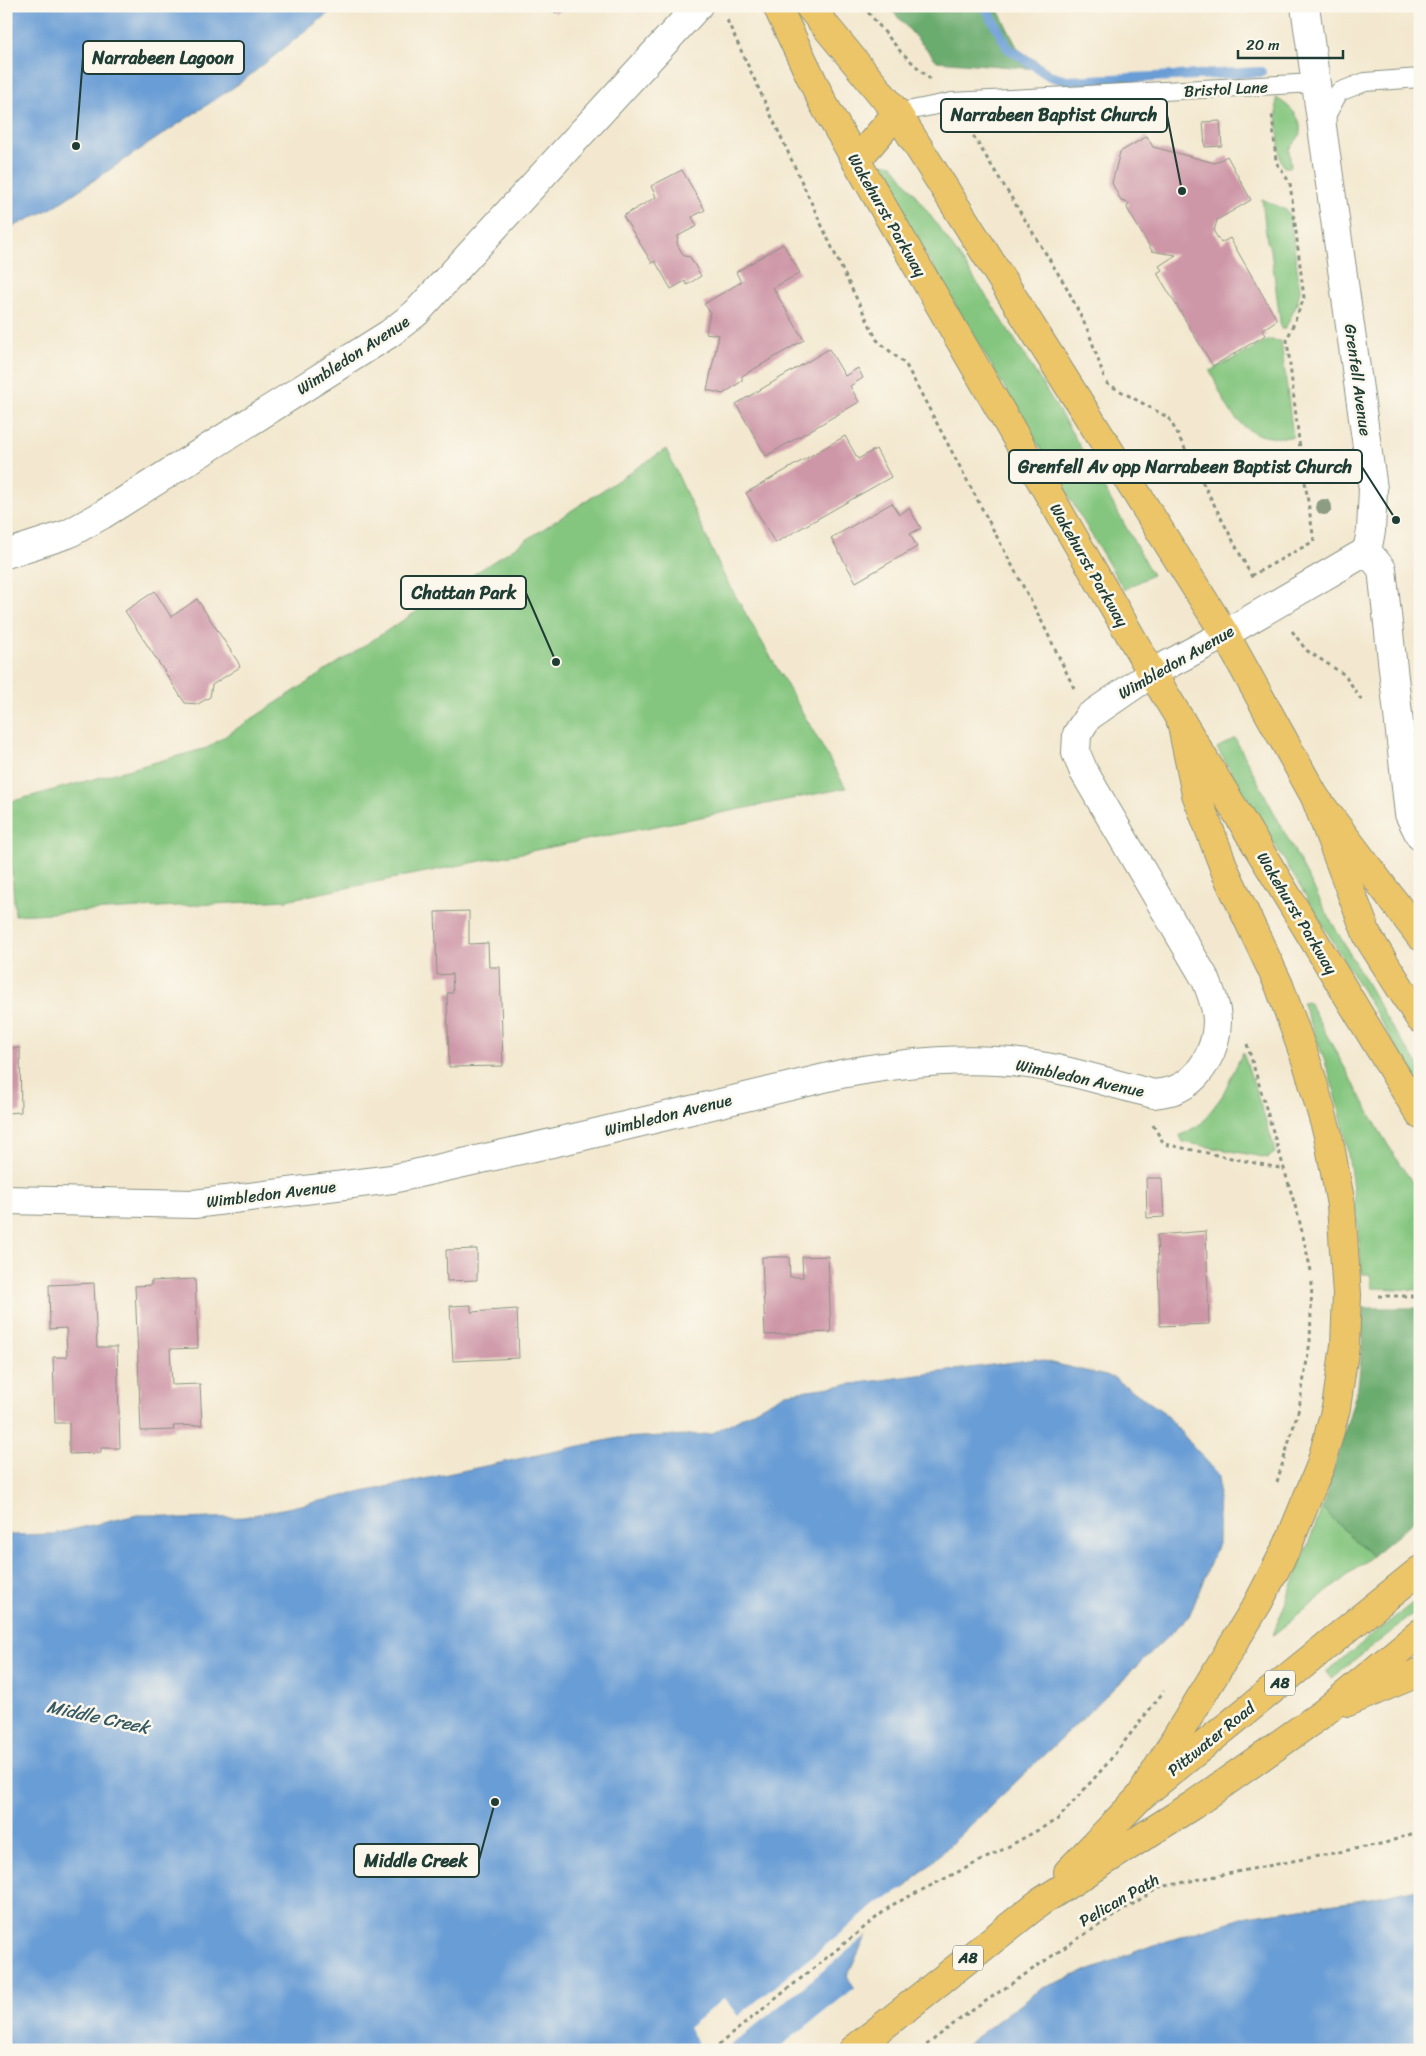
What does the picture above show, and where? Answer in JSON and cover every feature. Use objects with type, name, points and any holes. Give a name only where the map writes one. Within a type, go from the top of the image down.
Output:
[{"type":"main road","name":"Wakehurst Parkway","points":[[777,6],[822,103],[1152,673],[1420,1115]]},
{"type":"main road","points":[[809,6],[896,113],[1225,634],[1315,797],[1420,936]]},
{"type":"main road","points":[[856,161],[896,113]]},
{"type":"main road","points":[[1140,1797],[1258,1603],[1288,1545],[1320,1467],[1336,1408],[1345,1345],[1347,1305],[1341,1205],[1328,1135],[1308,1066],[1279,985],[1226,872],[1196,794],[1181,721]]},
{"type":"main road","points":[[1315,797],[1368,937],[1420,1019]]},
{"type":"main road","name":"Pittwater Road","points":[[1039,1903],[1140,1797],[1420,1570]]},
{"type":"main road","name":"Pittwater Road","points":[[853,2050],[1039,1903],[1193,1805],[1322,1714],[1420,1633]]},
{"type":"main road","name":"Pittwater Road","points":[[1322,1714],[1420,1672]]},
{"type":"street","name":"Wimbledon Avenue","points":[[6,554],[68,534],[102,515],[389,334],[416,313],[698,6]]},
{"type":"street","name":"Grenfell Avenue","points":[[1306,6],[1374,489],[1371,531],[1367,551]]},
{"type":"street","name":"Wimbledon Avenue","points":[[6,1200],[194,1204],[392,1179],[882,1066],[971,1059],[1036,1065],[1154,1094],[1173,1090],[1190,1081],[1205,1064],[1212,1048],[1217,1022],[1213,1000],[1206,980],[1084,772],[1076,753],[1077,734],[1088,717],[1152,673],[1225,634],[1367,551]]},
{"type":"street","points":[[1367,551],[1382,569],[1408,814],[1420,836]]},
{"type":"lane","points":[[1324,134],[1327,114],[1339,92],[1365,82],[1420,78]]},
{"type":"lane","name":"Bristol Lane","points":[[896,113],[952,102],[1270,87],[1316,83]]},
{"type":"path","points":[[862,6],[901,52],[937,85],[952,102],[1068,288],[1089,333],[1106,383],[1169,418],[1268,608],[1292,630],[1306,650],[1345,674],[1360,696],[1363,704]]},
{"type":"path","points":[[724,13],[841,267],[877,340],[906,364],[1041,620],[1088,717]]},
{"type":"path","points":[[1251,576],[1314,541],[1300,449],[1287,340],[1304,298],[1290,183],[1276,162],[1270,87]]},
{"type":"path","points":[[1245,1037],[1284,1169],[1311,1271],[1310,1342],[1299,1408],[1276,1483]]},
{"type":"path","points":[[1132,1089],[1164,1144],[1284,1169]]},
{"type":"path","points":[[1376,1296],[1420,1296]]},
{"type":"path","points":[[712,2050],[892,1905],[1002,1850],[1058,1819],[1148,1715],[1164,1691]]},
{"type":"path","name":"Pelican Path","points":[[921,2048],[964,2016],[1074,1941],[1160,1887],[1385,1843],[1420,1830]]},
{"type":"green space","points":[[888,6],[996,6],[1018,49],[1050,70],[937,61]]},
{"type":"green space","points":[[1276,98],[1295,113],[1300,124],[1299,136],[1289,149],[1291,167],[1284,167],[1280,159]]},
{"type":"green space","points":[[883,163],[893,165],[998,314],[1093,469],[1152,575],[1124,590],[878,174],[880,165]]},
{"type":"green space","points":[[1262,199],[1286,210],[1290,216],[1300,290],[1297,304],[1285,329],[1281,329],[1271,250],[1267,241]]},
{"type":"green space","points":[[1269,340],[1281,341],[1293,437],[1270,437],[1247,429],[1232,413],[1210,371]]},
{"type":"green space","points":[[666,449],[724,576],[846,788],[286,900],[15,915],[11,860],[6,860],[6,803],[207,748]]},
{"type":"green space","points":[[1235,738],[1330,919],[1392,1028],[1420,1067],[1420,1087],[1217,748]]},
{"type":"green space","points":[[1308,1001],[1379,1130],[1420,1193],[1420,1290],[1372,1288],[1370,1274],[1362,1274],[1353,1188],[1343,1125],[1322,1052],[1302,1002]]},
{"type":"green space","points":[[1243,1052],[1276,1152],[1268,1158],[1183,1142],[1180,1136],[1202,1123],[1222,1096]]},
{"type":"green space","points":[[1363,1308],[1420,1308],[1420,1516],[1372,1556],[1322,1508],[1358,1386]]},
{"type":"green space","points":[[1322,1508],[1372,1556],[1273,1635]]},
{"type":"green space","points":[[1420,1597],[1420,1609],[1331,1679],[1326,1672]]},
{"type":"water","points":[[6,6],[330,6],[331,11],[240,83],[52,208],[6,230]]},
{"type":"water","points":[[1036,1359],[1114,1378],[1162,1411],[1219,1475],[1218,1544],[1189,1616],[876,1916],[847,1976],[882,2031],[909,2050],[6,2050],[6,1533],[12,1535],[53,1534],[137,1515],[159,1515],[180,1519],[244,1517],[618,1438],[711,1434],[786,1393]]},
{"type":"water","points":[[1420,1887],[1420,2050],[959,2050],[1040,1989],[1145,1948],[1248,1916],[1376,1897]]},
{"type":"pier","points":[[913,1884],[879,1917],[872,1931],[725,2050],[690,2050],[698,2043],[688,2028],[724,1998],[738,2016],[879,1902]]},
{"type":"pier","points":[[857,1986],[883,2030],[911,2050],[776,2050]]},
{"type":"building","points":[[552,6],[571,6],[555,13]]},
{"type":"building","points":[[1220,121],[1222,146],[1205,147],[1203,122]]},
{"type":"building","points":[[1147,136],[1153,147],[1215,163],[1227,156],[1251,200],[1217,220],[1214,232],[1221,243],[1230,238],[1277,320],[1262,330],[1266,335],[1213,366],[1157,273],[1162,270],[1159,266],[1176,255],[1152,251],[1127,208],[1129,203],[1121,201],[1112,183],[1120,152]]},
{"type":"building","points":[[682,170],[705,210],[692,217],[697,226],[678,236],[677,244],[684,256],[690,257],[701,276],[687,285],[685,281],[671,289],[655,261],[652,263],[623,216],[656,197],[651,186]]},
{"type":"building","points":[[783,244],[800,273],[773,288],[804,340],[742,376],[742,381],[723,394],[707,390],[719,335],[706,333],[710,312],[704,304],[741,282],[736,272]]},
{"type":"building","points":[[829,349],[845,376],[858,368],[863,378],[850,386],[859,402],[766,456],[736,404]]},
{"type":"building","points":[[845,436],[858,459],[876,449],[891,477],[775,543],[746,493]]},
{"type":"building","points":[[892,503],[899,515],[909,508],[921,528],[910,534],[917,547],[856,582],[831,538]]},
{"type":"building","points":[[155,591],[171,617],[197,599],[240,667],[212,685],[210,697],[198,704],[185,703],[125,611]]},
{"type":"building","points":[[469,911],[469,944],[488,943],[489,967],[500,967],[503,1066],[449,1067],[447,993],[453,993],[452,974],[437,975],[435,912]]},
{"type":"building","points":[[6,1048],[20,1048],[21,1112],[6,1113]]},
{"type":"building","points":[[1146,1178],[1162,1178],[1164,1217],[1147,1218]]},
{"type":"building","points":[[1206,1231],[1209,1324],[1160,1326],[1157,1235]]},
{"type":"building","points":[[477,1249],[477,1280],[447,1281],[446,1250]]},
{"type":"building","points":[[828,1256],[831,1332],[765,1335],[762,1257],[789,1257],[790,1277],[803,1277],[802,1257]]},
{"type":"building","points":[[195,1279],[198,1348],[170,1349],[172,1385],[200,1384],[202,1425],[173,1426],[174,1430],[141,1431],[135,1286],[151,1285],[151,1281]]},
{"type":"building","points":[[94,1283],[97,1347],[117,1347],[120,1448],[101,1448],[101,1453],[69,1454],[69,1423],[55,1423],[53,1357],[67,1357],[66,1328],[50,1329],[49,1285]]},
{"type":"building","points":[[471,1305],[471,1312],[517,1309],[519,1358],[453,1361],[450,1306]]},
{"type":"waterway","points":[[985,6],[1008,48],[1050,76],[1067,81],[1261,72]]},
{"type":"place","name":"Narrabeen Lagoon","points":[[76,146]]},
{"type":"place","name":"Narrabeen Baptist Church","points":[[1182,191]]},
{"type":"place","name":"Grenfell Av opp Narrabeen Baptist Church","points":[[1396,520]]},
{"type":"place","name":"Chattan Park","points":[[556,662]]},
{"type":"place","name":"Middle Creek","points":[[495,1802]]}]
